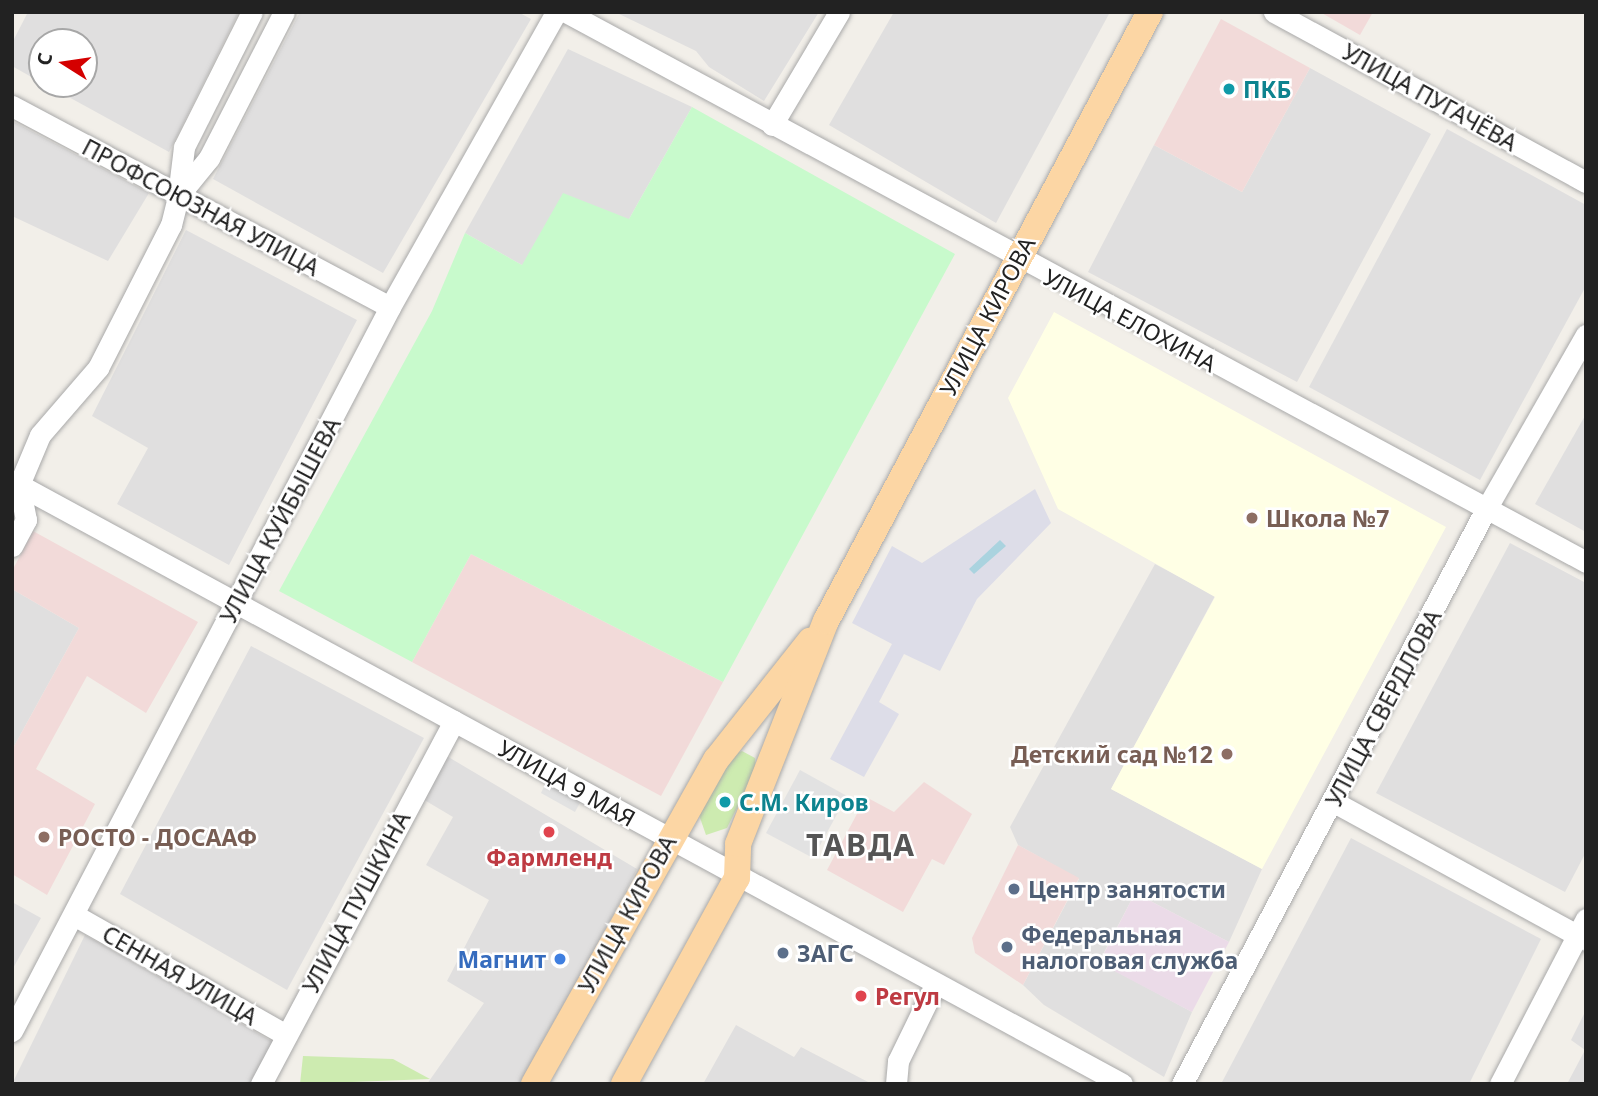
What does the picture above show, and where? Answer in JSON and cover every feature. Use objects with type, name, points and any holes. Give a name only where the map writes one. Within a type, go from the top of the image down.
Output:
[{"type":"main road","name":"УЛИЦА КИРОВА","points":[[624,1084],[737,878],[738,844],[772,768],[825,621],[1150,12]]},
{"type":"main road","name":"УЛИЦА КИРОВА","points":[[534,1084],[668,839],[725,747],[825,621]]},
{"type":"main road","points":[[725,747],[744,737],[759,740],[772,768]]},
{"type":"street","points":[[12,546],[26,520],[15,487],[40,435],[98,368],[171,225],[184,147],[252,12]]},
{"type":"street","points":[[177,195],[209,158],[284,12]]},
{"type":"street","name":"УЛИЦА КУЙБЫШЕВА","points":[[12,1031],[390,307],[556,12]]},
{"type":"street","name":"УЛИЦА ЕЛОХИНА","points":[[566,12],[1016,260],[1485,511],[1586,562]]},
{"type":"street","points":[[772,125],[839,12]]},
{"type":"street","name":"УЛИЦА ПУГАЧЁВА","points":[[1274,12],[1586,182]]},
{"type":"street","name":"ПРОФСОЮЗНАЯ УЛИЦА","points":[[12,106],[390,307]]},
{"type":"street","name":"УЛИЦА СВЕРДЛОВА","points":[[1182,1084],[1334,802],[1485,511],[1578,366],[1586,335]]},
{"type":"street","name":"УЛИЦА 9 МАЯ","points":[[15,487],[454,721],[737,878],[1122,1084]]},
{"type":"street","name":"УЛИЦА ПУШКИНА","points":[[261,1084],[454,721]]},
{"type":"street","points":[[1334,802],[1582,931],[1500,1084]]},
{"type":"street","name":"СЕННАЯ УЛИЦА","points":[[74,915],[286,1035]]},
{"type":"street","points":[[896,1084],[898,1060],[934,985]]},
{"type":"shaded area","points":[[28,12],[239,12],[169,152],[71,98],[98,98],[98,28],[28,28],[28,75],[12,66],[12,43]]},
{"type":"shaded area","points":[[300,12],[518,12],[531,19],[383,273],[213,179]]},
{"type":"shaded area","points":[[615,12],[819,12],[764,101],[709,67],[696,51]]},
{"type":"shaded area","points":[[894,12],[1110,12],[996,223],[829,125]]},
{"type":"shaded area","points":[[1320,12],[1373,12],[1360,35]]},
{"type":"shaded area","points":[[1221,19],[1310,68],[1242,192],[1154,145]]},
{"type":"shaded area","points":[[568,49],[692,107],[629,219],[522,265],[465,233]]},
{"type":"shaded area","points":[[1310,68],[1431,134],[1297,382],[1088,272],[1154,145],[1242,192]]},
{"type":"shaded area","points":[[12,121],[149,193],[108,261],[12,216]]},
{"type":"shaded area","points":[[1447,129],[1586,205],[1586,286],[1480,480],[1309,387]]},
{"type":"shaded area","points":[[186,230],[357,320],[229,565],[117,504],[148,448],[92,416]]},
{"type":"shaded area","name":"Школа №7","points":[[1054,312],[1446,527],[1262,869],[1111,789],[1215,597],[1058,509],[1008,398]]},
{"type":"shaded area","points":[[1586,414],[1586,532],[1535,504]]},
{"type":"shaded area","points":[[1035,489],[1051,523],[977,599],[940,671],[904,654],[879,702],[899,714],[864,777],[830,759],[892,644],[852,623],[892,546],[922,563]]},
{"type":"shaded area","points":[[33,531],[198,622],[146,713],[87,676],[36,769],[95,804],[47,895],[12,874],[12,750],[79,628],[12,589],[12,571]]},
{"type":"shaded area","points":[[1510,543],[1586,583],[1586,852],[1565,892],[1376,793]]},
{"type":"shaded area","points":[[471,554],[723,682],[661,796],[412,662]]},
{"type":"shaded area","points":[[1155,564],[1215,596],[1111,789],[1262,869],[1229,942],[1135,893],[1099,962],[1192,1012],[1164,1077],[1044,1005],[1023,985],[1079,879],[1018,845],[1010,827]]},
{"type":"shaded area","points":[[12,589],[79,628],[12,750]]},
{"type":"shaded area","points":[[251,646],[424,738],[287,990],[120,894]]},
{"type":"shaded area","points":[[445,755],[637,869],[524,1084],[427,1084],[484,1003],[447,981],[489,900],[426,865],[453,817],[421,798]]},
{"type":"shaded area","points":[[800,770],[847,796],[813,858],[766,833]]},
{"type":"shaded area","points":[[550,774],[585,793],[575,812],[541,793]]},
{"type":"shaded area","points":[[924,782],[972,814],[944,865],[932,859],[903,912],[827,870],[866,797],[894,812]]},
{"type":"shaded area","points":[[1351,838],[1541,939],[1469,1084],[1221,1084]]},
{"type":"shaded area","points":[[1018,845],[1079,878],[1023,985],[975,953],[972,938]]},
{"type":"shaded area","points":[[1135,893],[1229,942],[1192,1012],[1099,963]]},
{"type":"shaded area","points":[[12,902],[41,918],[12,970]]},
{"type":"shaded area","points":[[85,935],[273,1042],[251,1084],[12,1084]]},
{"type":"shaded area","points":[[1586,1010],[1586,1084],[1567,1084],[1585,1050],[1571,1040]]},
{"type":"shaded area","points":[[736,1025],[794,1057],[801,1047],[870,1083],[703,1084]]},
{"type":"green space","points":[[692,107],[955,254],[723,682],[471,554],[412,662],[279,591],[432,311],[465,233],[522,265],[563,193],[629,219]]},
{"type":"green space","points":[[742,751],[755,758],[756,770],[727,828],[706,835],[699,815],[732,755]]},
{"type":"green space","points":[[303,1056],[393,1059],[430,1079],[300,1084]]},
{"type":"water","points":[[1000,540],[1006,546],[974,574],[969,569]]},
{"type":"place","name":"ПКБ","points":[[1229,89]]},
{"type":"place","name":"Школа №7","points":[[1252,518]]},
{"type":"place","name":"Детский сад №12","points":[[1227,754]]},
{"type":"place","name":"С.М. Киров","points":[[725,802]]},
{"type":"place","name":"Фармленд","points":[[549,832]]},
{"type":"place","name":"РОСТО - ДОСААФ","points":[[44,837]]},
{"type":"place","name":"Центр занятости","points":[[1014,889]]},
{"type":"place","name":"Федеральная налоговая служба","points":[[1007,947]]},
{"type":"place","name":"ЗАГС","points":[[783,953]]},
{"type":"place","name":"Магнит","points":[[560,959]]},
{"type":"place","name":"Регул","points":[[861,996]]},
{"type":"district","name":"ТАВДА","points":[[861,845]]}]
